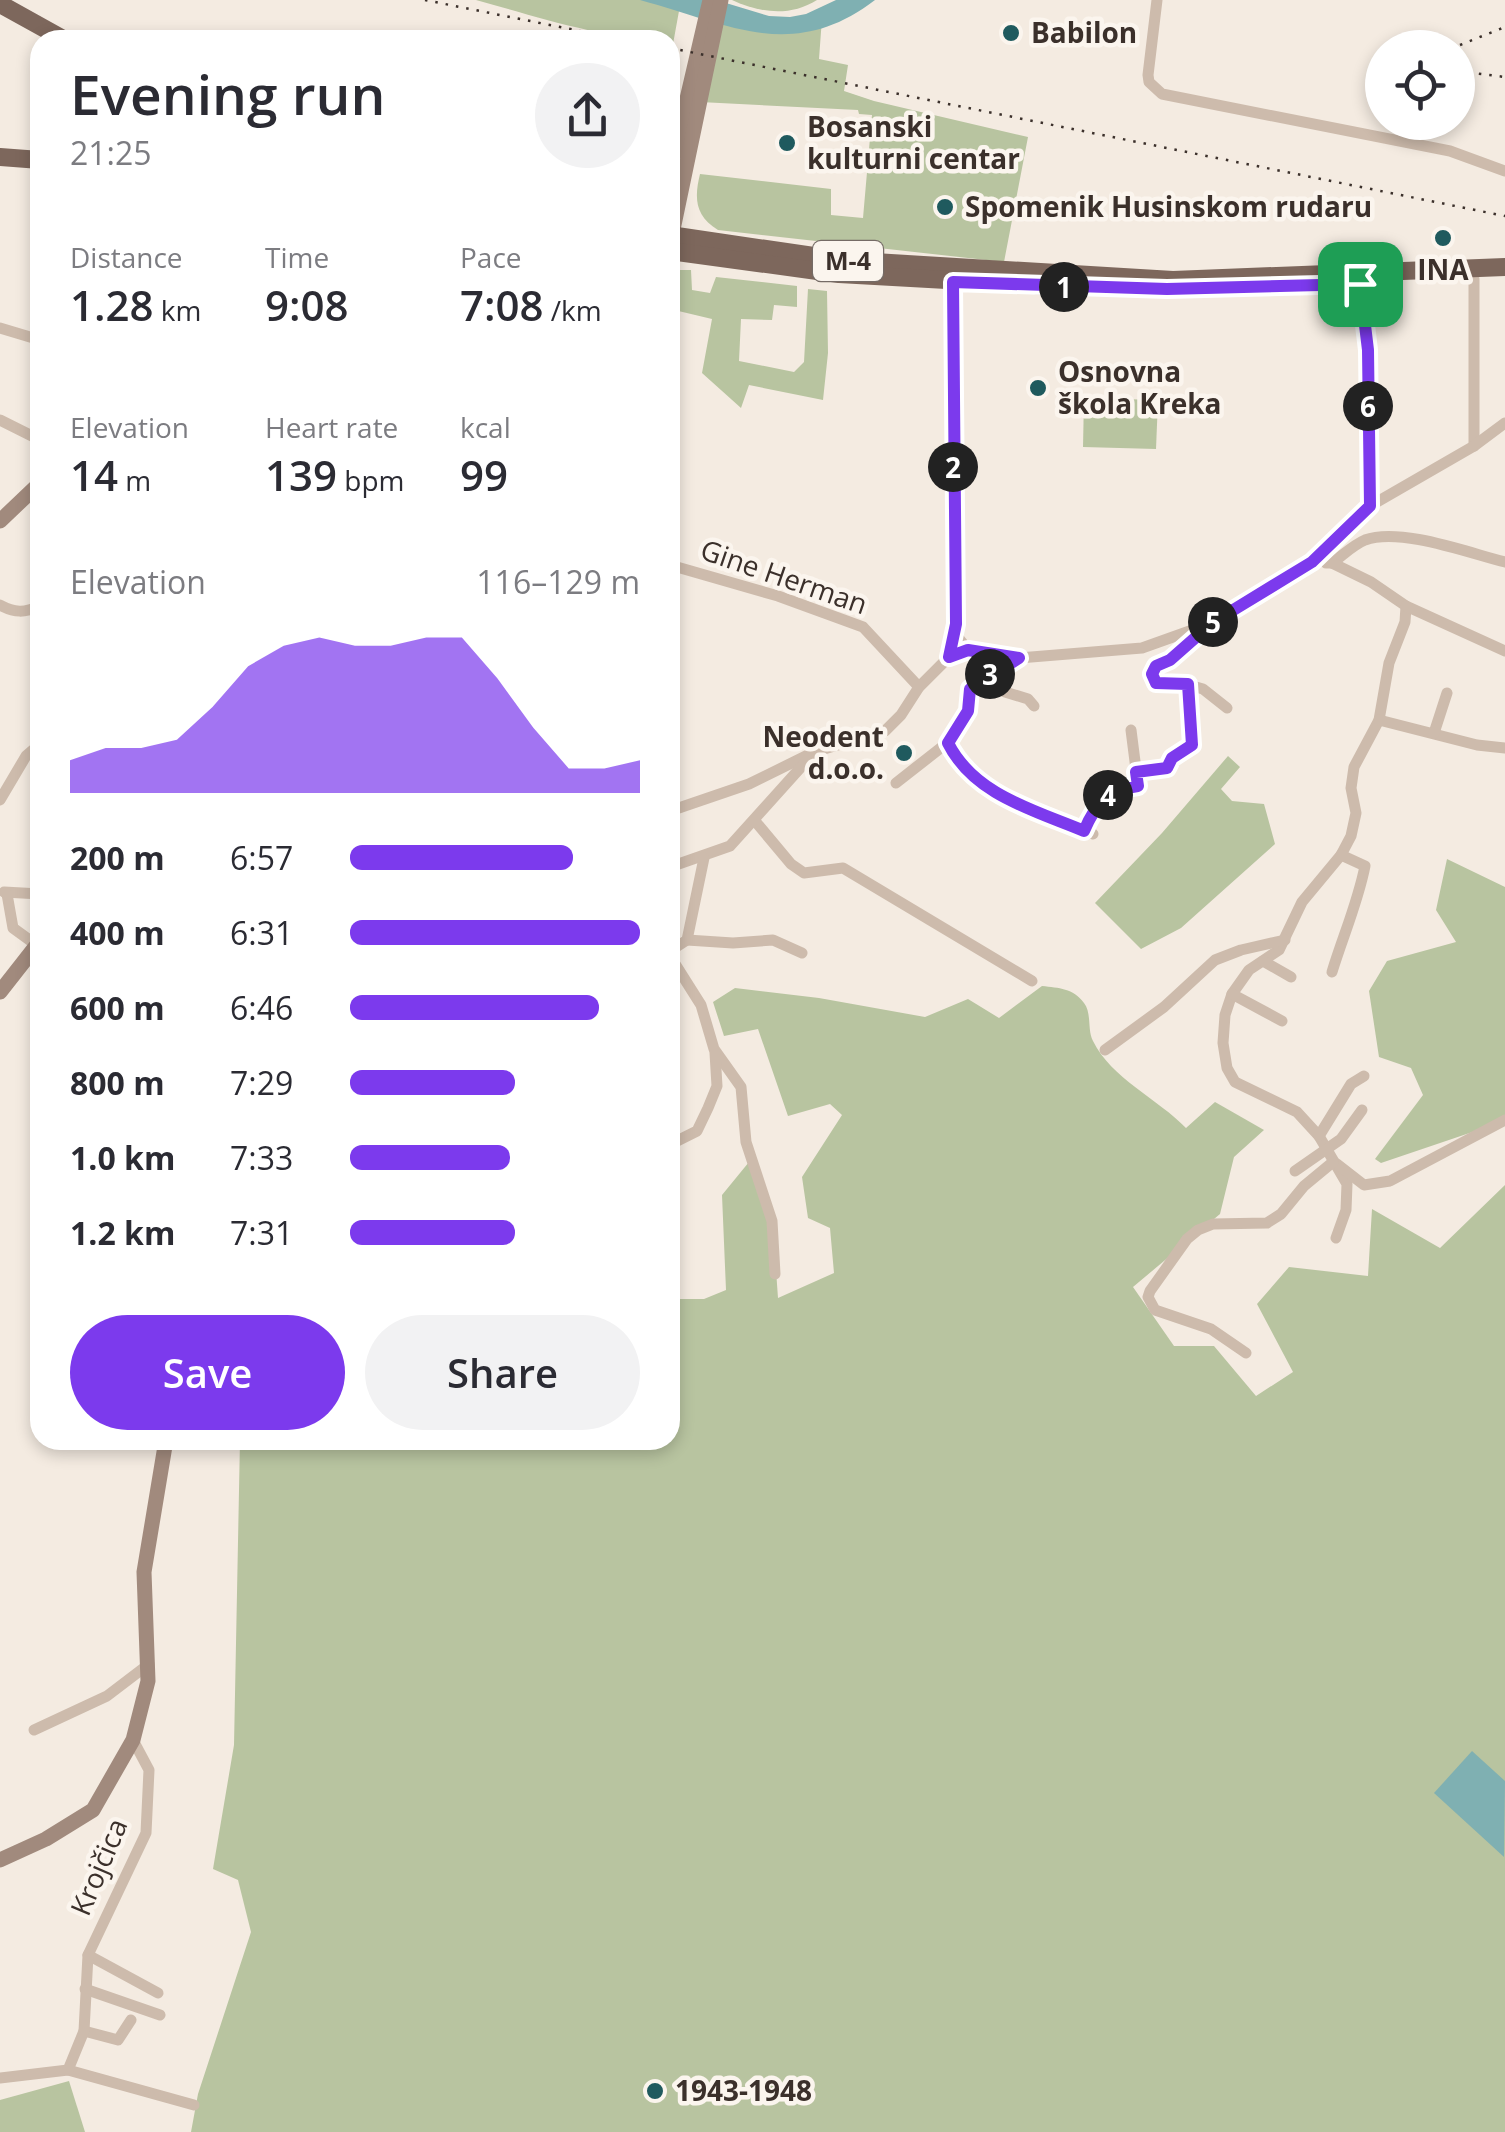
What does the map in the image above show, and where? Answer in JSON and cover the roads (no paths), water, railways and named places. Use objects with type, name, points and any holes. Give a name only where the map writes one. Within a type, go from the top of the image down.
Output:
[{"type":"main road","points":[[680,186],[706,44],[710,0]]},
{"type":"main road","points":[[680,136],[721,0]]},
{"type":"main road","points":[[0,4],[48,30]]},
{"type":"main road","points":[[0,157],[30,159]]},
{"type":"main road","name":"M-4","points":[[680,242],[841,260],[1173,280],[1505,266]]},
{"type":"main road","name":"M-4","points":[[680,243],[838,274],[953,282],[1167,289],[1505,278]]},
{"type":"main road","points":[[0,521],[30,492]]},
{"type":"main road","points":[[0,992],[30,951]]},
{"type":"main road","name":"Krojčica","points":[[0,1860],[46,1839],[93,1810],[134,1740],[149,1664],[144,1572],[164,1450]]},
{"type":"street","points":[[1157,0],[1148,75],[1149,82],[1162,94],[1450,151],[1505,172]]},
{"type":"street","points":[[1474,279],[1474,446]]},
{"type":"street","points":[[949,657],[956,635],[953,282]]},
{"type":"street","points":[[1360,284],[1368,350],[1370,506]]},
{"type":"street","points":[[0,328],[30,337]]},
{"type":"street","points":[[0,420],[30,435]]},
{"type":"street","points":[[1227,708],[1203,688],[1156,683],[1152,674],[1156,666],[1170,660],[1212,623],[1312,562],[1370,506],[1474,446],[1505,423]]},
{"type":"street","points":[[1332,564],[1363,541],[1386,536],[1505,562]]},
{"type":"street","points":[[1312,562],[1332,564],[1371,582],[1406,606],[1503,647]]},
{"type":"street","name":"Gine Herman","points":[[680,568],[778,596],[864,627],[919,686]]},
{"type":"street","points":[[0,604],[12,612],[30,611]]},
{"type":"street","points":[[1336,1238],[1346,1210],[1348,1184],[1298,1112],[1234,1082],[1223,1042],[1224,1016],[1232,994],[1248,970],[1273,956],[1285,940],[1302,902],[1341,855],[1351,836],[1356,813],[1351,788],[1354,767],[1378,720],[1406,606]]},
{"type":"street","points":[[680,808],[748,784],[814,752],[885,731],[902,715],[919,686],[949,657],[968,650],[1019,658],[1142,648],[1212,623]]},
{"type":"street","points":[[956,635],[968,650]]},
{"type":"street","points":[[896,784],[948,743],[968,711],[970,689],[1019,658]]},
{"type":"street","points":[[994,672],[1005,692],[1028,699],[1034,706]]},
{"type":"street","points":[[1136,772],[1167,768],[1172,758],[1192,745],[1188,684]]},
{"type":"street","points":[[1434,733],[1447,693]]},
{"type":"street","points":[[1378,720],[1477,745],[1505,748]]},
{"type":"street","points":[[948,743],[956,759],[1000,796],[1088,832],[1094,806],[1115,789],[1138,786],[1130,730]]},
{"type":"street","points":[[680,864],[730,846],[814,752]]},
{"type":"street","points":[[0,800],[30,753]]},
{"type":"street","points":[[755,821],[791,864],[804,873],[843,868],[1032,982]]},
{"type":"street","points":[[1332,972],[1358,900],[1365,866],[1341,855]]},
{"type":"street","points":[[680,945],[687,940],[704,858]]},
{"type":"street","points":[[30,893],[3,892],[13,928],[30,938]]},
{"type":"street","points":[[687,940],[773,940],[802,952]]},
{"type":"street","points":[[1105,1050],[1164,1006],[1214,960],[1285,940]]},
{"type":"street","points":[[1262,961],[1291,977]]},
{"type":"street","points":[[680,969],[702,1005],[714,1049],[717,1086],[697,1131],[680,1140]]},
{"type":"street","points":[[1232,994],[1282,1021]]},
{"type":"street","points":[[714,1049],[740,1086],[746,1142],[772,1221],[775,1274]]},
{"type":"street","points":[[1318,1136],[1351,1084],[1364,1076]]},
{"type":"street","points":[[1295,1171],[1341,1139],[1362,1110]]},
{"type":"street","points":[[1333,1162],[1364,1185],[1390,1181],[1505,1120]]},
{"type":"street","points":[[1246,1353],[1211,1329],[1155,1310],[1148,1297],[1150,1291],[1198,1230],[1213,1224],[1267,1223],[1333,1162]]},
{"type":"street","points":[[34,1730],[108,1696],[149,1664]]},
{"type":"street","name":"Krojčica","points":[[68,2070],[84,2031],[88,1955],[146,1833],[149,1770],[134,1740]]},
{"type":"street","name":"Krojčica","points":[[88,1955],[158,1994]]},
{"type":"street","points":[[85,1988],[160,2015]]},
{"type":"street","points":[[84,2031],[118,2040],[132,2020]]},
{"type":"street","points":[[0,2078],[68,2070],[194,2104]]},
{"type":"water","points":[[640,0],[716,0],[769,16],[790,17],[836,0],[875,0],[845,19],[816,30],[788,34],[731,27]]},
{"type":"water","points":[[1472,1751],[1505,1781],[1504,1857],[1434,1793]]},
{"type":"railway","points":[[425,0],[575,30]]},
{"type":"railway","points":[[1475,39],[1505,27]]},
{"type":"railway","points":[[680,50],[1505,216]]},
{"type":"railway","points":[[1475,73],[1505,77]]},
{"type":"place","name":"Babilon","points":[[1011,33]]},
{"type":"place","name":"Bosanski kulturni centar","points":[[787,143]]},
{"type":"place","name":"Spomenik Husinskom rudaru","points":[[945,207]]},
{"type":"place","name":"INA","points":[[1443,238]]},
{"type":"place","name":"Osnovna škola Kreka","points":[[1038,388]]},
{"type":"place","name":"Neodent d.o.o.","points":[[904,753]]},
{"type":"place","name":"1943-1948","points":[[655,2091]]}]
